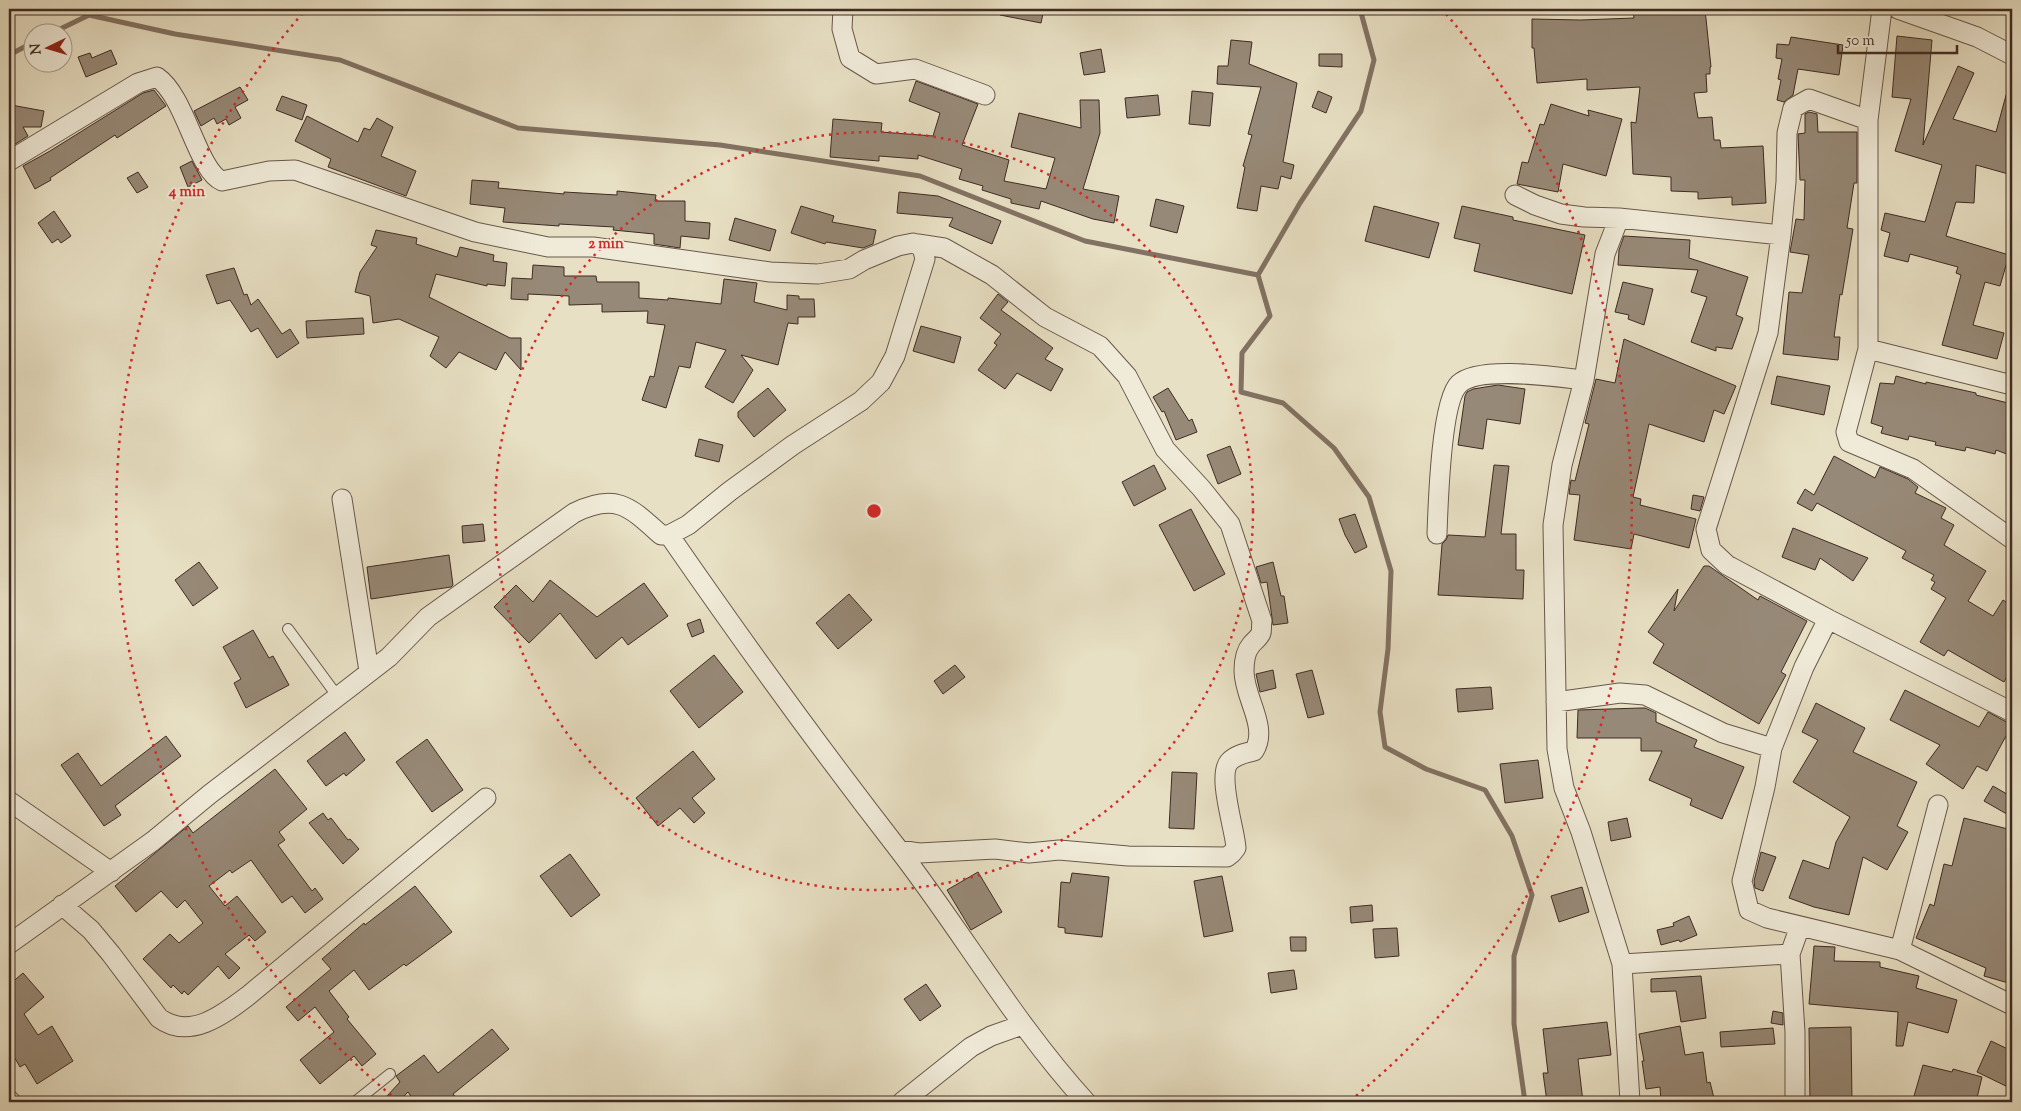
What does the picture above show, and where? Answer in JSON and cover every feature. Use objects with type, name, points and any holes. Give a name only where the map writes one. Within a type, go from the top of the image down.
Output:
[{"type":"street","points":[[843,9],[842,29],[850,58],[876,74],[915,69],[985,96]]},
{"type":"street","points":[[1882,9],[1868,120],[1868,349],[1846,432],[1849,442],[1913,469],[2012,539]]},
{"type":"street","points":[[1898,9],[1977,38],[2012,55]]},
{"type":"street","points":[[9,161],[138,83],[157,77],[166,84],[181,109],[191,135],[212,174],[222,181],[269,171],[294,170],[475,232],[548,247],[593,247],[770,272],[818,274],[848,269],[898,246],[918,244],[944,248],[992,275],[1045,317],[1100,346],[1127,376],[1164,448],[1201,488],[1230,524],[1262,621],[1261,634],[1250,646],[1245,656],[1244,672],[1248,693],[1260,732],[1258,744],[1254,751],[1239,755],[1230,760],[1225,772],[1236,848],[1226,857],[1128,856],[1059,850],[1029,853],[995,849],[919,853],[899,850]]},
{"type":"street","points":[[1868,120],[1809,99],[1793,108],[1787,133],[1786,182],[1781,235],[1768,333],[1706,529],[1711,550],[1727,565],[1828,619],[2010,706]]},
{"type":"street","points":[[1515,194],[1535,205],[1561,214],[1619,218],[1781,235]]},
{"type":"street","points":[[1619,218],[1604,254],[1584,380],[1562,466],[1553,524],[1557,749],[1564,788],[1582,832],[1622,964],[1630,1102]]},
{"type":"street","points":[[9,944],[62,905],[112,872],[210,794],[338,697],[389,657],[428,617],[574,513],[606,502],[618,504],[638,514],[661,535],[669,535],[688,525],[730,491],[793,445],[861,401],[881,382],[895,356],[925,260],[922,247],[918,244]]},
{"type":"street","points":[[1868,349],[2012,384]]},
{"type":"street","points":[[1437,534],[1442,448],[1452,398],[1459,384],[1477,376],[1491,374],[1584,380]]},
{"type":"street","points":[[342,500],[369,671]]},
{"type":"street","points":[[669,535],[742,640],[863,805],[899,850],[1022,1025],[1086,1102]]},
{"type":"street","points":[[1828,619],[1804,667],[1772,748],[1765,787],[1742,881],[1749,910],[1767,918],[1900,950],[2012,1005]]},
{"type":"street","points":[[1556,702],[1620,693],[1645,695],[1723,733],[1772,748]]},
{"type":"street","points":[[62,905],[90,930],[111,954],[160,1018],[168,1024],[180,1028],[189,1027],[224,1014],[249,995],[486,798]]},
{"type":"street","points":[[9,801],[112,872]]},
{"type":"street","points":[[1900,950],[1938,805]]},
{"type":"street","points":[[1795,1102],[1795,1032],[1790,954],[1800,926]]},
{"type":"street","points":[[1622,964],[1790,954]]},
{"type":"street","points":[[902,1102],[971,1047],[991,1036],[1022,1025]]},
{"type":"lane","points":[[288,629],[338,697]]},
{"type":"lane","points":[[355,1102],[390,1074]]},
{"type":"building","points":[[1001,9],[1044,9],[1041,23],[1000,15]]},
{"type":"building","points":[[1633,9],[1705,9],[1711,67],[1710,74],[1706,74],[1707,92],[1694,93],[1698,118],[1712,117],[1714,140],[1720,140],[1721,148],[1763,146],[1766,203],[1732,205],[1732,197],[1698,199],[1698,192],[1671,191],[1671,177],[1633,174],[1631,122],[1636,123],[1640,87],[1587,90],[1587,79],[1537,83],[1534,48],[1532,48],[1532,19],[1634,18]]},
{"type":"building","points":[[1897,36],[1932,40],[1923,145],[1958,66],[1974,73],[1953,119],[1996,132],[2008,88],[2012,89],[2012,175],[1976,165],[1974,203],[1956,202],[1946,236],[2009,255],[2000,286],[1985,282],[1973,325],[2004,333],[1997,359],[1942,345],[1961,275],[1956,273],[1958,267],[1910,254],[1908,262],[1884,256],[1890,233],[1881,230],[1885,213],[1925,222],[1942,165],[1895,151],[1911,99],[1892,97]]},
{"type":"building","points":[[1791,37],[1843,45],[1839,75],[1798,69],[1793,95],[1784,102],[1777,100],[1781,80],[1778,79],[1782,59],[1776,58],[1777,44],[1789,45]]},
{"type":"building","points":[[1231,40],[1252,42],[1249,64],[1297,83],[1283,162],[1294,165],[1291,179],[1281,176],[1278,189],[1261,186],[1257,211],[1237,208],[1245,167],[1243,166],[1252,135],[1248,134],[1261,87],[1217,84],[1218,66],[1228,66]]},
{"type":"building","points":[[1101,49],[1105,72],[1084,75],[1080,53]]},
{"type":"building","points":[[111,50],[117,64],[86,77],[78,57],[90,53],[92,58]]},
{"type":"building","points":[[1319,54],[1342,54],[1342,67],[1319,66]]},
{"type":"building","points":[[916,81],[978,104],[962,145],[1009,160],[1004,181],[1046,189],[1055,158],[1011,147],[1019,113],[1081,128],[1080,100],[1099,100],[1100,133],[1083,189],[1119,196],[1114,223],[1093,219],[1041,201],[1039,209],[1011,203],[1011,199],[982,190],[983,186],[959,179],[962,169],[918,155],[918,159],[879,156],[879,161],[830,157],[833,119],[882,123],[881,132],[933,136],[940,113],[909,101]]},
{"type":"building","points":[[240,87],[248,100],[235,107],[241,118],[229,125],[226,119],[217,124],[214,118],[201,126],[194,111]]},
{"type":"building","points":[[154,90],[166,106],[117,138],[115,135],[35,189],[23,166],[143,93]]},
{"type":"building","points":[[1192,91],[1213,93],[1210,126],[1189,124]]},
{"type":"building","points":[[1318,91],[1332,97],[1326,113],[1312,107]]},
{"type":"building","points":[[1158,95],[1160,115],[1127,118],[1125,98]]},
{"type":"building","points":[[282,96],[307,105],[302,120],[276,110]]},
{"type":"building","points":[[9,100],[11,105],[44,111],[41,127],[23,127],[28,136],[9,148]]},
{"type":"building","points":[[1551,104],[1589,116],[1588,110],[1622,119],[1606,176],[1563,164],[1558,192],[1517,184],[1522,162],[1528,163],[1540,124],[1544,125]]},
{"type":"building","points":[[1809,112],[1817,114],[1818,132],[1857,132],[1857,183],[1854,183],[1847,228],[1853,229],[1842,295],[1840,294],[1834,337],[1840,337],[1838,360],[1783,354],[1789,292],[1802,293],[1809,255],[1790,252],[1796,219],[1804,220],[1805,180],[1800,180],[1798,134],[1805,133],[1805,114]]},
{"type":"building","points":[[307,116],[358,142],[364,128],[370,130],[377,118],[393,127],[381,156],[416,171],[406,196],[328,167],[331,159],[295,141]]},
{"type":"building","points":[[192,161],[202,180],[188,187],[180,167]]},
{"type":"building","points":[[138,172],[148,187],[137,193],[127,178]]},
{"type":"building","points":[[472,180],[499,182],[498,188],[564,194],[564,192],[617,195],[617,191],[656,195],[655,201],[685,201],[685,221],[710,223],[709,239],[681,236],[680,248],[654,244],[654,234],[613,230],[614,227],[503,222],[505,208],[470,204]]},
{"type":"building","points":[[899,192],[938,196],[1001,221],[992,244],[949,226],[953,218],[897,213]]},
{"type":"building","points":[[1156,199],[1184,206],[1177,233],[1150,226]]},
{"type":"building","points":[[801,206],[834,216],[832,222],[876,230],[873,244],[863,248],[826,242],[825,244],[791,233]]},
{"type":"building","points":[[1374,206],[1439,223],[1429,258],[1365,241]]},
{"type":"building","points":[[1462,206],[1513,217],[1513,220],[1585,235],[1572,294],[1474,271],[1480,244],[1454,238]]},
{"type":"building","points":[[54,211],[71,236],[61,243],[58,239],[52,243],[38,223]]},
{"type":"building","points":[[735,218],[776,230],[770,251],[729,240]]},
{"type":"building","points":[[376,230],[417,238],[416,244],[457,257],[460,247],[494,255],[493,261],[507,263],[505,286],[487,284],[487,286],[436,274],[429,297],[510,338],[521,338],[521,370],[505,352],[496,370],[459,352],[446,368],[430,356],[439,337],[399,319],[373,323],[370,296],[355,292],[360,272],[377,247],[371,245]]},
{"type":"building","points":[[1624,236],[1690,240],[1689,258],[1748,277],[1736,315],[1743,318],[1732,349],[1716,347],[1716,351],[1691,342],[1707,297],[1691,292],[1698,270],[1618,265],[1619,250]]},
{"type":"building","points":[[533,265],[564,267],[564,276],[596,276],[597,282],[639,282],[639,298],[668,300],[668,298],[721,304],[724,279],[757,283],[754,302],[787,310],[787,295],[799,296],[799,299],[814,299],[815,317],[798,317],[798,324],[788,323],[778,365],[741,355],[753,370],[733,403],[705,387],[726,350],[696,342],[690,368],[679,366],[666,408],[642,400],[650,376],[654,377],[665,325],[647,323],[648,311],[602,312],[602,304],[569,305],[569,296],[528,294],[528,300],[511,299],[512,278],[532,279]]},
{"type":"building","points":[[234,268],[244,295],[247,294],[251,305],[258,299],[282,334],[290,329],[299,343],[277,358],[258,328],[251,332],[230,300],[217,304],[206,275]]},
{"type":"building","points":[[1623,282],[1653,289],[1644,325],[1628,319],[1629,315],[1615,312]]},
{"type":"building","points":[[998,294],[1008,302],[1001,310],[1053,348],[1045,359],[1063,369],[1051,391],[1017,373],[1005,389],[978,370],[997,345],[994,343],[1001,334],[980,318]]},
{"type":"building","points":[[363,318],[364,334],[307,338],[306,321]]},
{"type":"building","points":[[921,326],[961,337],[954,363],[913,351]]},
{"type":"building","points":[[1624,339],[1736,386],[1724,414],[1714,410],[1704,442],[1649,424],[1633,497],[1641,499],[1640,505],[1696,519],[1689,548],[1634,534],[1631,549],[1574,540],[1580,495],[1569,494],[1571,480],[1575,481],[1589,424],[1585,423],[1596,379],[1615,383]]},
{"type":"building","points":[[1777,376],[1830,386],[1824,415],[1771,404]]},
{"type":"building","points":[[1896,376],[1926,384],[1926,382],[1976,393],[1976,395],[2012,404],[2012,456],[1996,450],[1995,454],[1966,447],[1965,451],[1935,445],[1936,442],[1909,436],[1908,440],[1881,433],[1883,427],[1871,423],[1880,383],[1894,384]]},
{"type":"building","points":[[1498,385],[1525,389],[1520,424],[1487,419],[1483,449],[1458,445],[1467,392],[1473,389]]},
{"type":"building","points":[[768,388],[786,410],[754,437],[738,417],[738,412]]},
{"type":"building","points":[[1168,388],[1189,421],[1192,419],[1197,432],[1176,440],[1164,411],[1162,412],[1153,397]]},
{"type":"building","points":[[699,439],[723,445],[719,462],[695,456]]},
{"type":"building","points":[[1230,446],[1241,474],[1218,484],[1207,455]]},
{"type":"building","points":[[1834,456],[1875,478],[1880,467],[1908,479],[1918,487],[1915,493],[1946,508],[1941,518],[1954,525],[1944,545],[1986,571],[1968,601],[1993,616],[2003,600],[2012,606],[2012,667],[2004,682],[1948,650],[1944,656],[1920,642],[1946,598],[1931,589],[1935,582],[1931,580],[1934,575],[1902,558],[1906,551],[1817,503],[1812,511],[1797,503],[1805,489],[1814,495]]},
{"type":"building","points":[[1154,465],[1166,489],[1134,506],[1122,482]]},
{"type":"building","points":[[1494,465],[1509,466],[1501,534],[1516,534],[1516,570],[1524,570],[1523,599],[1438,595],[1442,544],[1448,535],[1485,537]]},
{"type":"building","points":[[1693,495],[1704,497],[1700,511],[1691,509]]},
{"type":"building","points":[[1191,509],[1225,574],[1194,591],[1159,525]]},
{"type":"building","points":[[1355,514],[1367,547],[1355,553],[1339,519]]},
{"type":"building","points":[[483,524],[485,541],[463,543],[462,526]]},
{"type":"building","points":[[1793,528],[1868,558],[1853,581],[1820,558],[1815,570],[1782,557]]},
{"type":"building","points":[[449,555],[453,585],[451,587],[371,599],[367,567]]},
{"type":"building","points":[[199,562],[218,588],[193,606],[175,580]]},
{"type":"building","points":[[1273,562],[1281,596],[1284,596],[1288,623],[1273,625],[1267,582],[1261,583],[1256,567]]},
{"type":"building","points":[[1704,566],[1709,566],[1758,600],[1760,596],[1807,621],[1781,672],[1786,675],[1759,724],[1653,663],[1664,644],[1648,632],[1678,589],[1674,611]]},
{"type":"building","points":[[550,580],[597,617],[644,583],[668,616],[628,645],[622,637],[596,659],[560,613],[529,643],[494,607],[516,585],[533,602]]},
{"type":"building","points":[[849,594],[872,620],[838,649],[816,623]]},
{"type":"building","points":[[700,619],[704,632],[692,637],[687,624]]},
{"type":"building","points":[[253,630],[269,658],[273,656],[289,685],[246,708],[234,683],[241,679],[223,647]]},
{"type":"building","points":[[714,655],[743,692],[699,728],[670,691]]},
{"type":"building","points":[[955,665],[965,677],[943,694],[934,681]]},
{"type":"building","points":[[1273,670],[1276,688],[1260,692],[1256,674]]},
{"type":"building","points":[[1312,670],[1324,714],[1308,718],[1296,674]]},
{"type":"building","points":[[1491,687],[1493,709],[1458,712],[1456,689]]},
{"type":"building","points":[[1905,690],[1979,727],[1988,712],[2012,725],[1987,771],[1977,766],[1963,789],[1926,764],[1940,745],[1890,720]]},
{"type":"building","points":[[1816,703],[1865,728],[1853,752],[1917,782],[1897,826],[1908,832],[1887,870],[1863,857],[1849,915],[1814,907],[1789,898],[1803,860],[1829,869],[1836,842],[1850,817],[1793,782],[1818,740],[1802,732]]},
{"type":"building","points":[[1645,708],[1656,713],[1656,722],[1697,740],[1694,747],[1744,767],[1722,819],[1690,805],[1692,799],[1649,780],[1662,751],[1641,751],[1641,738],[1577,738],[1578,710]]},
{"type":"building","points":[[345,732],[365,760],[346,776],[344,773],[326,786],[307,761]]},
{"type":"building","points":[[166,736],[181,756],[115,806],[121,815],[104,826],[61,765],[78,753],[101,786]]},
{"type":"building","points":[[427,739],[463,790],[432,812],[396,762]]},
{"type":"building","points":[[693,751],[715,779],[692,798],[705,813],[694,823],[680,808],[658,826],[636,798]]},
{"type":"building","points":[[1538,760],[1543,798],[1505,803],[1500,764]]},
{"type":"building","points":[[275,769],[307,809],[279,832],[285,840],[278,845],[312,891],[315,888],[323,899],[305,913],[292,896],[282,903],[251,860],[232,873],[230,870],[209,886],[225,906],[237,896],[266,932],[255,941],[249,935],[225,954],[240,968],[229,979],[218,966],[188,995],[184,991],[182,994],[173,985],[171,988],[143,959],[170,934],[179,943],[203,923],[185,900],[177,908],[161,891],[136,912],[115,886],[188,826],[193,833]]},
{"type":"building","points":[[1172,772],[1197,773],[1194,829],[1169,828]]},
{"type":"building","points":[[1993,786],[2012,797],[2012,817],[1984,801]]},
{"type":"building","points":[[323,813],[328,820],[331,818],[348,840],[350,839],[359,849],[343,864],[309,823]]},
{"type":"building","points":[[1627,818],[1631,837],[1611,841],[1608,822]]},
{"type":"building","points":[[1964,818],[2012,830],[2012,984],[1984,976],[1986,968],[1916,938],[1930,904],[1934,906],[1944,864],[1952,866]]},
{"type":"building","points":[[1761,852],[1776,857],[1763,891],[1755,888],[1754,881]]},
{"type":"building","points":[[570,854],[600,895],[571,917],[540,876]]},
{"type":"building","points":[[978,872],[1002,912],[971,930],[947,890]]},
{"type":"building","points":[[1072,873],[1109,877],[1102,937],[1065,933],[1065,928],[1058,927],[1061,882],[1070,883]]},
{"type":"building","points":[[1222,876],[1233,931],[1204,937],[1194,881]]},
{"type":"building","points":[[415,886],[452,932],[406,966],[404,964],[369,990],[354,970],[329,991],[349,1017],[347,1019],[376,1054],[362,1066],[354,1056],[320,1084],[300,1060],[334,1032],[315,1007],[298,1021],[286,1007],[331,969],[322,959],[364,923],[365,925]]},
{"type":"building","points":[[1582,887],[1589,912],[1559,922],[1551,896]]},
{"type":"building","points":[[1372,905],[1373,921],[1351,923],[1350,907]]},
{"type":"building","points":[[1689,916],[1697,935],[1680,942],[1679,940],[1661,945],[1657,930],[1674,926],[1673,923]]},
{"type":"building","points":[[1397,928],[1399,956],[1375,958],[1373,929]]},
{"type":"building","points":[[1290,937],[1306,937],[1306,951],[1291,951]]},
{"type":"building","points":[[1814,946],[1835,947],[1834,961],[1880,962],[1880,967],[1919,976],[1916,988],[1957,1000],[1948,1033],[1908,1022],[1903,1046],[1896,1046],[1898,1012],[1809,1004]]},
{"type":"building","points":[[1294,970],[1297,989],[1271,993],[1268,973]]},
{"type":"building","points":[[23,973],[44,997],[24,1014],[38,1035],[52,1026],[73,1061],[37,1084],[25,1064],[20,1067],[9,1048],[9,985]]},
{"type":"building","points":[[1701,976],[1706,1018],[1681,1022],[1676,991],[1651,992],[1651,979]]},
{"type":"building","points":[[926,984],[941,1006],[920,1021],[904,999]]},
{"type":"building","points":[[1773,1011],[1783,1013],[1783,1025],[1771,1023]]},
{"type":"building","points":[[1607,1022],[1611,1055],[1578,1059],[1583,1102],[1547,1102],[1543,1073],[1548,1073],[1543,1029]]},
{"type":"building","points":[[1680,1026],[1685,1055],[1703,1052],[1707,1083],[1710,1082],[1715,1102],[1661,1102],[1660,1087],[1646,1089],[1642,1061],[1644,1061],[1639,1034]]},
{"type":"building","points":[[1851,1027],[1852,1102],[1810,1102],[1809,1028]]},
{"type":"building","points":[[1773,1028],[1775,1044],[1721,1047],[1720,1032]]},
{"type":"building","points":[[492,1029],[509,1049],[453,1094],[460,1102],[415,1102],[408,1092],[398,1102],[394,1102],[387,1096],[400,1082],[396,1076],[424,1055],[438,1073]]},
{"type":"building","points":[[1991,1041],[2012,1051],[2012,1089],[1977,1072]]},
{"type":"building","points":[[1923,1065],[1952,1072],[1953,1069],[1982,1077],[1976,1102],[1938,1102],[1914,1096]]},
{"type":"waterway","points":[[1360,9],[1374,60],[1361,111],[1300,203],[1258,275],[1270,316],[1242,353],[1241,392],[1283,403],[1334,448],[1369,497],[1391,571],[1388,649],[1380,712],[1385,747],[1426,769],[1485,790],[1512,836],[1532,895],[1514,956],[1514,1024],[1525,1102]]},
{"type":"waterway","points":[[72,23],[89,15],[175,34],[340,60],[518,128],[720,145],[920,176],[1085,241],[1258,275]]},
{"type":"waterway","points":[[9,55],[22,48]]}]
